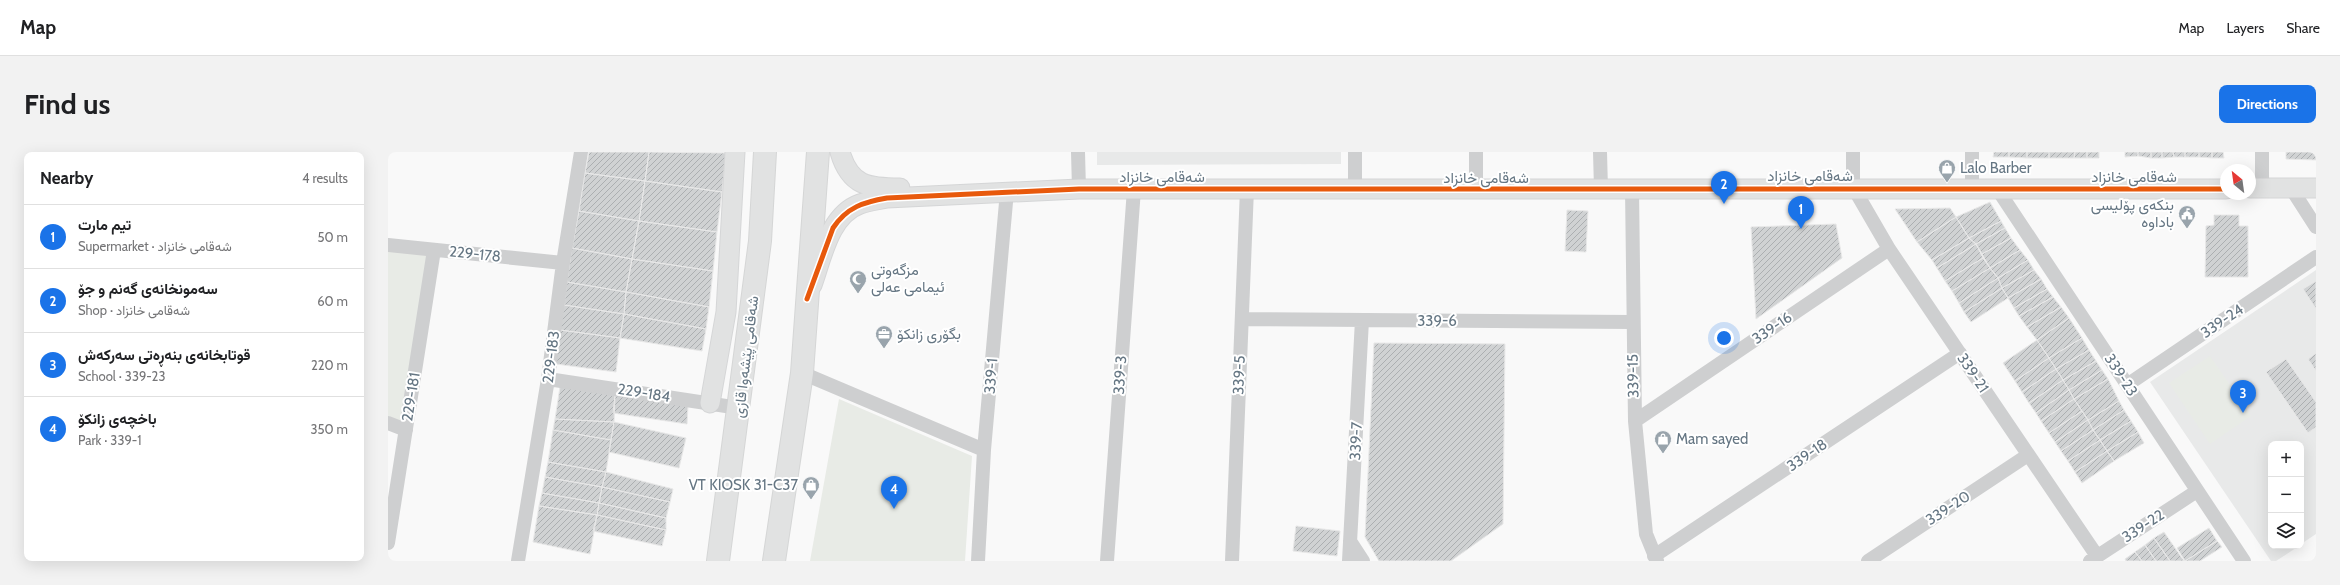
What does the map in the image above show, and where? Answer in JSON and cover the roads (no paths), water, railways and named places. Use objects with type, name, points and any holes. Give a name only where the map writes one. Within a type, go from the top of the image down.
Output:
[{"type":"highway","name":"شەقامی پێشەوا قازی","points":[[717,557],[740,408],[760,241],[765,152]]},
{"type":"highway","points":[[774,561],[802,373],[818,152]]},
{"type":"street","name":"229-183","points":[[518,561],[548,379],[563,263],[581,152]]},
{"type":"street","points":[[710,403],[726,312],[735,152]]},
{"type":"street","name":"شەقامی خانزاد","points":[[840,152],[853,177],[865,185],[879,188],[1007,191]]},
{"type":"street","points":[[1078,152],[1079,189]]},
{"type":"street","points":[[1354,152],[1355,189]]},
{"type":"street","points":[[1476,152],[1476,190]]},
{"type":"street","points":[[1600,152],[1600,190]]},
{"type":"street","points":[[1853,152],[1853,187]]},
{"type":"street","points":[[1972,152],[1972,190]]},
{"type":"street","points":[[2262,152],[2256,188],[2316,188]]},
{"type":"street","name":"شەقامی خانزاد","points":[[807,299],[834,228],[840,217],[859,204],[887,198],[1007,191],[1079,189],[1600,190],[1853,187],[1972,190],[2220,189]]},
{"type":"street","name":"339-21","points":[[1853,187],[1889,249],[2028,455],[2093,559]]},
{"type":"street","points":[[2291,188],[2316,227]]},
{"type":"street","name":"339-3","points":[[1107,561],[1134,189]]},
{"type":"street","name":"339-5","points":[[1232,561],[1247,189]]},
{"type":"street","name":"339-15","points":[[1632,189],[1634,421],[1646,534],[1656,558]]},
{"type":"street","name":"339-23","points":[[1998,190],[2244,561]]},
{"type":"street","name":"339-1","points":[[978,561],[984,450],[1007,191]]},
{"type":"street","name":"229-178","points":[[388,245],[563,263]]},
{"type":"street","name":"339-16","points":[[1634,421],[1889,249]]},
{"type":"street","name":"229-181","points":[[388,543],[434,250]]},
{"type":"street","name":"339-24","points":[[2127,385],[2316,257]]},
{"type":"street","name":"339-6","points":[[1242,319],[1632,322]]},
{"type":"street","name":"339-7","points":[[1349,561],[1362,320]]},
{"type":"street","name":"339-18","points":[[1656,558],[1960,353]]},
{"type":"street","points":[[802,373],[984,450]]},
{"type":"street","name":"229-184","points":[[548,379],[740,408]]},
{"type":"street","points":[[388,423],[406,430]]},
{"type":"street","name":"339-20","points":[[1868,561],[2028,455]]},
{"type":"street","name":"339-22","points":[[2093,559],[2197,491]]},
{"type":"street","points":[[1350,541],[1363,561]]},
{"type":"place","name":"Lalo Barber","points":[[1947,183]]},
{"type":"place","name":"سەمونخانەی گەنم و جۆ","points":[[1724,204]]},
{"type":"place","name":"تيم مارت","points":[[1801,229]]},
{"type":"place","name":"بنکەی پۆلیسی باداوە","points":[[2187,229]]},
{"type":"place","name":"مزگەوتی ئیمامی عەلی","points":[[858,294]]},
{"type":"place","name":"بگۆری زانكۆ","points":[[884,349]]},
{"type":"place","name":"قوتابخانەی بنەڕەتی سەرکەش","points":[[2243,413]]},
{"type":"place","name":"Mam sayed","points":[[1663,454]]},
{"type":"place","name":"VT KIOSK 31-C37","points":[[811,500]]},
{"type":"place","name":"باخچەی زانکۆ","points":[[894,509]]}]
